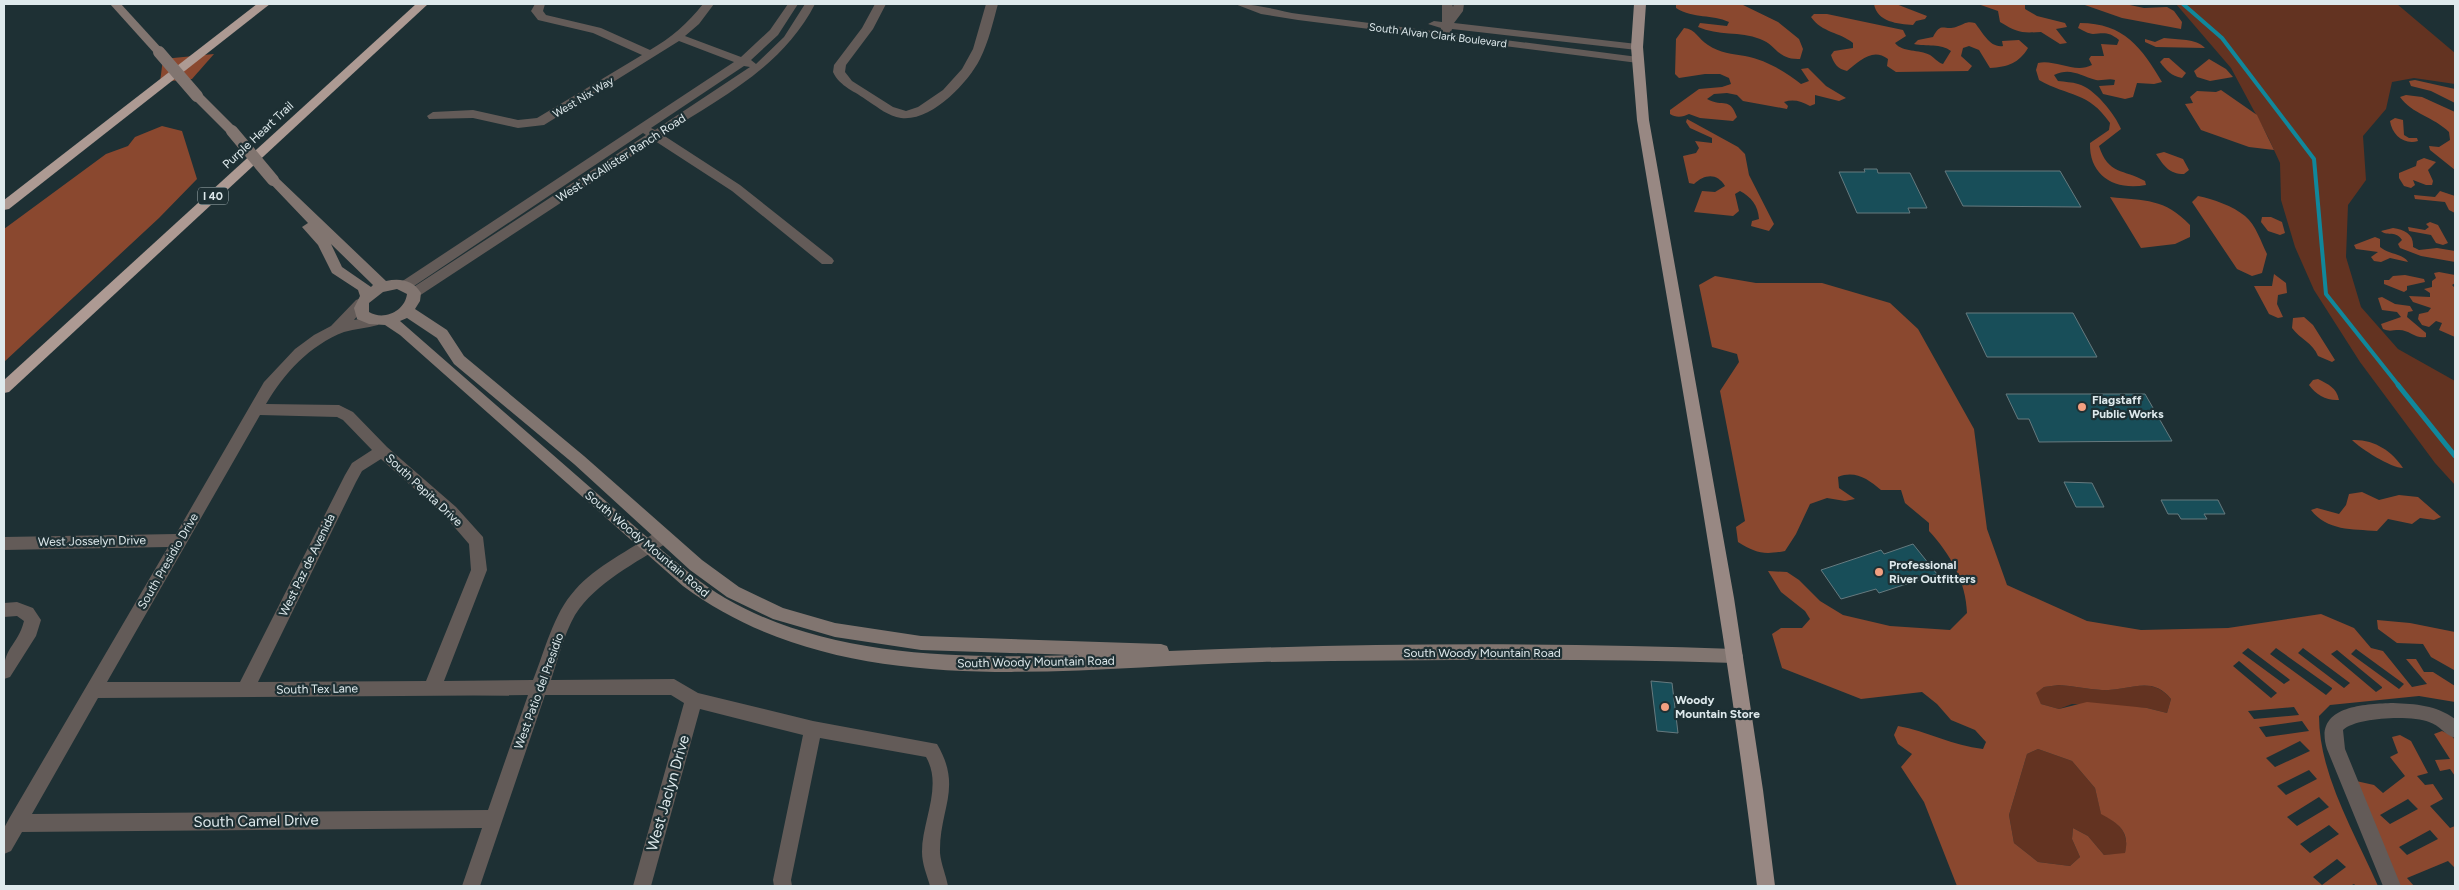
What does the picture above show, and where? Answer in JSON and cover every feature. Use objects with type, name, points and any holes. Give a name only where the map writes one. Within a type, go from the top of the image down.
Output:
[{"type":"highway","points":[[4,206],[264,4]]},
{"type":"highway","name":"Purple Heart Trail","points":[[4,388],[422,4]]},
{"type":"main road","points":[[1640,4],[1637,54],[1643,120],[1735,656],[1758,809],[1766,886]]},
{"type":"street","points":[[115,4],[197,96],[232,131],[303,212],[312,217],[349,251],[383,287]]},
{"type":"street","points":[[540,4],[537,11],[542,18],[589,27],[651,55]]},
{"type":"street","name":"West Nix Way","points":[[433,116],[462,114],[485,116],[518,124],[540,122],[678,37],[695,22],[709,4]]},
{"type":"street","name":"West McAllister Ranch Road","points":[[410,289],[743,61],[778,30],[793,4]]},
{"type":"street","name":"West McAllister Ranch Road","points":[[410,289],[655,136],[759,67],[788,39],[810,4]]},
{"type":"street","points":[[880,4],[867,29],[840,65],[839,72],[842,78],[891,111],[907,114],[926,108],[951,89],[968,71],[980,49],[992,4]]},
{"type":"street","name":"South Alvan Clark Boulevard","points":[[1241,4],[1265,12],[1298,17],[1446,28]]},
{"type":"street","name":"South Alvan Clark Boulevard","points":[[1268,4],[1637,54]]},
{"type":"street","points":[[1446,28],[1447,4]]},
{"type":"street","points":[[1446,28],[1458,11],[1459,4]]},
{"type":"street","points":[[678,37],[759,67]]},
{"type":"street","points":[[643,128],[736,188],[828,261]]},
{"type":"street","points":[[303,212],[305,222],[324,243],[336,270],[364,287],[364,300],[362,315],[373,321],[388,320],[408,310],[415,298],[410,289],[383,287],[364,300],[337,329]]},
{"type":"street","name":"South Woody Mountain Road","points":[[408,310],[414,317],[442,334],[459,360],[579,460],[662,537],[733,592],[779,614],[835,630],[921,643],[1130,649],[1230,656]]},
{"type":"street","name":"South Woody Mountain Road","points":[[388,320],[405,331],[648,546],[703,592],[735,612],[835,649],[878,657],[939,663],[1017,663],[1230,656],[1507,652],[1735,656]]},
{"type":"street","name":"South Presidio Drive","points":[[4,845],[269,386],[292,359],[337,329],[373,321]]},
{"type":"street","name":"South Pepita Drive","points":[[256,409],[339,411],[348,416],[382,451],[450,511],[477,542],[479,570],[432,688]]},
{"type":"street","name":"West Paz de Avenida","points":[[244,690],[350,479],[358,467],[382,451]]},
{"type":"street","name":"West Patio del Presidio","points":[[471,886],[539,688],[567,614],[580,596],[594,583],[662,537]]},
{"type":"street","name":"West Josselyn Drive","points":[[4,543],[180,540]]},
{"type":"street","points":[[4,610],[14,608],[28,614],[33,620],[30,631],[4,672]]},
{"type":"street","name":"South Tex Lane","points":[[94,690],[674,687],[694,700],[813,730],[932,750],[940,760],[943,774],[931,852],[939,886]]},
{"type":"street","name":"West Jaclyn Drive","points":[[642,886],[694,700]]},
{"type":"street","points":[[2392,886],[2336,749],[2333,730],[2337,722],[2350,716],[2379,712],[2424,713],[2438,717],[2455,730]]},
{"type":"street","points":[[783,886],[782,880],[813,730]]},
{"type":"street","name":"South Camel Drive","points":[[16,823],[495,819]]},
{"type":"shaded area","points":[[1676,4],[1741,4],[1778,22],[1799,39],[1803,49],[1800,59],[1792,59],[1782,55],[1760,39],[1745,35],[1713,32],[1698,27],[1700,23],[1727,26],[1729,22],[1689,14],[1676,8]]},
{"type":"shaded area","points":[[1874,4],[1896,4],[1927,16],[1925,19],[1916,21],[1913,25],[1895,23],[1879,15]]},
{"type":"shaded area","points":[[1978,4],[2025,4],[2025,9],[2037,16],[2065,23],[2067,27],[2056,29],[2067,43],[2060,44],[2041,32],[2024,32],[2011,28],[2000,22],[1998,11]]},
{"type":"shaded area","points":[[2082,4],[2125,4],[2144,8],[2167,7],[2174,11],[2182,22],[2181,29],[2122,18]]},
{"type":"shaded area","points":[[2176,4],[2397,4],[2455,53],[2455,84],[2414,78],[2392,82],[2386,109],[2363,136],[2366,180],[2348,205],[2346,257],[2361,307],[2398,349],[2455,381],[2455,485],[2435,463],[2360,362],[2314,290],[2295,247],[2281,200],[2280,163],[2268,137],[2231,68]]},
{"type":"shaded area","points":[[1814,14],[1827,14],[1903,30],[1906,36],[1895,43],[1898,46],[1907,50],[1926,53],[1943,64],[1951,51],[1938,46],[1914,44],[1918,40],[1933,37],[1938,29],[1952,28],[1967,23],[1975,23],[1994,45],[2003,46],[2002,41],[2019,40],[2028,48],[2017,61],[2008,65],[1990,68],[1979,50],[1969,46],[1963,48],[1961,56],[1972,66],[1968,71],[1896,72],[1887,66],[1888,59],[1882,56],[1871,55],[1847,71],[1837,66],[1831,55],[1834,51],[1853,48],[1853,43],[1820,26],[1811,17]]},
{"type":"shaded area","points":[[2080,23],[2109,27],[2130,40],[2147,58],[2162,82],[2154,84],[2137,83],[2133,97],[2125,99],[2103,94],[2099,86],[2114,85],[2115,80],[2096,80],[2071,72],[2054,75],[2058,81],[2084,86],[2103,102],[2121,129],[2099,146],[2103,155],[2112,167],[2145,181],[2146,185],[2124,186],[2106,179],[2094,164],[2090,143],[2109,130],[2110,123],[2094,105],[2086,100],[2039,80],[2036,70],[2038,63],[2045,62],[2079,68],[2085,67],[2092,65],[2089,59],[2091,56],[2104,56],[2101,44],[2117,45],[2119,40],[2112,36],[2101,33],[2088,33],[2078,28]]},
{"type":"shaded area","points":[[1684,28],[1694,32],[1713,48],[1767,63],[1801,84],[1809,81],[1801,69],[1808,68],[1826,86],[1846,98],[1839,101],[1815,95],[1815,104],[1810,106],[1797,101],[1787,101],[1784,102],[1788,106],[1787,109],[1743,101],[1737,95],[1727,93],[1714,94],[1707,99],[1728,104],[1737,117],[1733,121],[1700,118],[1689,114],[1680,117],[1672,115],[1670,110],[1699,89],[1722,87],[1731,84],[1729,78],[1720,74],[1679,78],[1675,74],[1676,39]]},
{"type":"shaded area","points":[[2164,38],[2197,42],[2205,48],[2156,47],[2145,42],[2145,39],[2155,42]]},
{"type":"shaded area","points":[[214,54],[192,79],[160,82],[163,59]]},
{"type":"shaded area","points":[[2164,58],[2169,58],[2186,73],[2182,78],[2164,68],[2160,62]]},
{"type":"shaded area","points":[[2209,59],[2226,69],[2233,77],[2210,81],[2197,77],[2194,71]]},
{"type":"shaded area","points":[[2415,80],[2455,89],[2455,103],[2431,91],[2411,86],[2409,81]]},
{"type":"shaded area","points":[[2221,90],[2257,115],[2274,150],[2249,147],[2201,130],[2185,104],[2193,103],[2190,97],[2197,91],[2216,92]]},
{"type":"shaded area","points":[[2406,95],[2422,97],[2455,112],[2455,170],[2430,150],[2429,146],[2439,147],[2450,140],[2449,132],[2405,103],[2400,97]]},
{"type":"shaded area","points":[[2395,118],[2403,120],[2404,135],[2409,138],[2417,138],[2418,141],[2408,142],[2396,135],[2390,121]]},
{"type":"shaded area","points":[[1687,119],[1738,147],[1745,154],[1749,175],[1774,224],[1769,231],[1751,226],[1752,221],[1759,219],[1757,210],[1751,199],[1740,191],[1735,194],[1739,211],[1733,216],[1694,212],[1702,191],[1715,192],[1725,186],[1718,179],[1711,176],[1702,178],[1694,184],[1689,183],[1683,156],[1696,153],[1699,148],[1695,141],[1712,143],[1712,138],[1690,128],[1686,122]]},
{"type":"shaded area","points":[[162,126],[182,131],[197,179],[159,218],[4,362],[4,229],[106,154],[128,146],[135,137]]},
{"type":"shaded area","points":[[2164,152],[2183,159],[2189,170],[2184,174],[2171,171],[2156,154]]},
{"type":"shaded area","points":[[2424,158],[2436,162],[2428,170],[2433,181],[2432,185],[2426,185],[2413,180],[2415,185],[2411,188],[2404,186],[2399,178],[2399,173],[2416,166],[2417,161]]},
{"type":"shaded area","points":[[2440,191],[2455,196],[2455,213],[2449,210],[2445,202],[2415,199],[2414,195],[2435,197]]},
{"type":"shaded area","points":[[2198,196],[2229,206],[2249,220],[2267,254],[2262,273],[2252,276],[2237,269],[2192,202]]},
{"type":"shaded area","points":[[2110,197],[2144,200],[2163,205],[2181,216],[2190,225],[2190,237],[2175,244],[2141,248]]},
{"type":"shaded area","points":[[2262,217],[2271,217],[2282,222],[2285,233],[2280,235],[2268,231],[2261,222]]},
{"type":"shaded area","points":[[2430,222],[2438,225],[2448,243],[2443,245],[2436,243],[2431,235],[2409,231],[2408,227],[2425,230],[2429,227],[2426,224]]},
{"type":"shaded area","points":[[2393,228],[2408,233],[2412,239],[2413,247],[2419,250],[2437,248],[2455,251],[2455,262],[2421,256],[2400,248],[2398,244],[2402,240],[2400,237],[2381,231]]},
{"type":"shaded area","points":[[2375,237],[2380,239],[2380,247],[2403,257],[2408,262],[2390,258],[2381,262],[2374,261],[2371,257],[2378,252],[2356,249],[2354,245]]},
{"type":"shaded area","points":[[2434,273],[2455,275],[2455,283],[2452,285],[2455,288],[2455,337],[2439,330],[2442,323],[2436,321],[2429,327],[2422,325],[2418,319],[2419,314],[2428,312],[2431,308],[2413,302],[2409,296],[2430,297],[2430,293],[2424,289],[2432,287],[2432,281],[2436,278]]},
{"type":"shaded area","points":[[2274,274],[2286,283],[2287,293],[2278,295],[2277,304],[2283,317],[2278,318],[2269,314],[2254,286],[2272,286]]},
{"type":"shaded area","points":[[2405,275],[2424,279],[2425,282],[2407,286],[2407,290],[2404,292],[2384,284],[2384,280],[2389,280],[2393,276]]},
{"type":"shaded area","points":[[1715,276],[1756,283],[1822,283],[1890,303],[1918,329],[1974,429],[1987,529],[2007,585],[2087,621],[2141,630],[2228,628],[2321,614],[2354,628],[2371,648],[2383,651],[2412,687],[2427,684],[2406,659],[2416,659],[2424,672],[2433,672],[2455,686],[2455,702],[2419,696],[2330,705],[2319,716],[2325,760],[2332,782],[2378,886],[2356,886],[2354,884],[2350,886],[1957,886],[1924,802],[1901,767],[1912,754],[1898,744],[1894,735],[1898,726],[1951,742],[1983,749],[1986,742],[1975,730],[1951,720],[1937,704],[1922,692],[1861,699],[1782,668],[1772,634],[1781,628],[1802,628],[1810,619],[1805,611],[1781,592],[1768,571],[1787,572],[1799,580],[1820,601],[1843,615],[1890,626],[1950,630],[1967,613],[1964,590],[1956,569],[1944,549],[1929,531],[1929,523],[1905,503],[1901,490],[1881,490],[1866,479],[1856,475],[1838,477],[1839,488],[1855,499],[1845,501],[1827,498],[1810,504],[1796,534],[1785,551],[1760,552],[1738,542],[1736,527],[1745,521],[1720,391],[1739,362],[1737,354],[1712,347],[1699,285]],"holes":[[[2248,648],[2290,680],[2284,684],[2242,653]],[[2276,648],[2332,689],[2326,695],[2270,654]],[[2303,648],[2350,683],[2344,688],[2298,653]],[[2356,649],[2404,684],[2399,689],[2351,654]],[[2337,650],[2382,688],[2376,692],[2331,654]],[[2239,661],[2277,693],[2271,698],[2233,666]],[[2059,685],[2102,690],[2147,686],[2155,687],[2171,699],[2167,713],[2147,708],[2087,702],[2059,709],[2041,704],[2036,693],[2044,687]],[[2294,707],[2299,715],[2254,719],[2248,711]],[[2302,721],[2309,731],[2266,737],[2259,727]],[[2300,741],[2310,751],[2275,767],[2266,758]],[[2038,749],[2072,761],[2095,788],[2101,814],[2118,825],[2126,839],[2125,853],[2104,855],[2088,836],[2073,828],[2072,839],[2080,857],[2070,866],[2038,862],[2014,843],[2009,815],[2027,754]],[[2309,770],[2317,779],[2286,795],[2277,786]],[[2319,797],[2329,807],[2297,826],[2287,817]],[[2329,825],[2339,834],[2310,853],[2300,844]],[[2337,859],[2346,867],[2322,885],[2313,877]]]},
{"type":"shaded area","points":[[2382,297],[2395,304],[2410,306],[2413,311],[2408,312],[2407,317],[2426,333],[2426,337],[2419,337],[2403,330],[2389,331],[2383,329],[2381,324],[2401,317],[2397,312],[2382,310],[2378,298]]},
{"type":"shaded area","points":[[2304,317],[2313,325],[2335,360],[2332,362],[2318,356],[2313,348],[2292,328],[2293,318]]},
{"type":"shaded area","points":[[2318,379],[2334,389],[2339,400],[2326,398],[2312,389],[2309,385],[2313,380]]},
{"type":"shaded area","points":[[2352,440],[2360,440],[2382,447],[2403,468],[2391,465],[2376,457]]},
{"type":"shaded area","points":[[2362,492],[2379,500],[2399,495],[2418,497],[2441,517],[2434,520],[2420,518],[2412,524],[2388,519],[2377,531],[2341,528],[2325,522],[2311,510],[2317,508],[2339,514],[2346,505],[2349,494]]},
{"type":"shaded area","points":[[2377,620],[2410,623],[2455,632],[2454,670],[2431,657],[2423,644],[2397,643],[2378,629]]},
{"type":"shaded area","points":[[2059,685],[2102,690],[2138,686],[2155,687],[2171,699],[2167,713],[2147,708],[2072,704],[2059,709],[2041,704],[2035,693],[2044,687]]},
{"type":"shaded area","points":[[2442,731],[2451,735],[2455,740],[2455,776],[2450,769],[2440,771],[2435,760],[2450,759],[2434,734]]},
{"type":"shaded area","points":[[2400,735],[2411,741],[2428,773],[2417,776],[2425,785],[2433,784],[2443,799],[2430,806],[2450,828],[2455,826],[2455,868],[2448,861],[2407,878],[2414,886],[2398,886],[2356,781],[2374,785],[2383,793],[2405,776],[2390,757],[2398,753],[2392,737]],"holes":[[[2408,799],[2418,809],[2390,824],[2380,815]],[[2430,830],[2438,839],[2407,855],[2399,847]]]},
{"type":"shaded area","points":[[2038,749],[2072,761],[2095,788],[2101,813],[2122,829],[2126,839],[2125,854],[2104,855],[2088,836],[2073,828],[2072,839],[2080,857],[2070,866],[2038,862],[2014,843],[2009,815],[2027,754]]},
{"type":"building","points":[[1864,169],[1877,169],[1878,173],[1910,173],[1927,208],[1908,208],[1910,213],[1857,213],[1839,172],[1865,172]]},
{"type":"building","points":[[1945,171],[2060,171],[2081,207],[1963,206]]},
{"type":"building","name":"Flagstaff Public Works","points":[[1966,313],[2073,313],[2097,357],[1987,357]]},
{"type":"building","name":"Flagstaff Public Works","points":[[2006,394],[2145,394],[2172,441],[2039,442],[2029,419],[2018,419]]},
{"type":"building","points":[[2064,482],[2092,483],[2104,507],[2076,507]]},
{"type":"building","points":[[2161,500],[2218,500],[2225,514],[2204,514],[2207,519],[2181,519],[2178,514],[2168,514]]},
{"type":"building","name":"Professional River Outfitters","points":[[1913,544],[1937,574],[1879,593],[1876,589],[1841,599],[1821,570],[1881,550],[1884,554]]},
{"type":"building","name":"Woody Mountain Store","points":[[1651,681],[1672,683],[1678,733],[1657,731]]},
{"type":"waterway","points":[[2183,4],[2222,38],[2314,159],[2326,294],[2399,386]]},
{"type":"waterway","points":[[2398,385],[2455,456]]},
{"type":"place","name":"Flagstaff Public Works","points":[[2082,407]]},
{"type":"place","name":"Professional River Outfitters","points":[[1879,572]]},
{"type":"place","name":"Woody Mountain Store","points":[[1665,707]]}]
